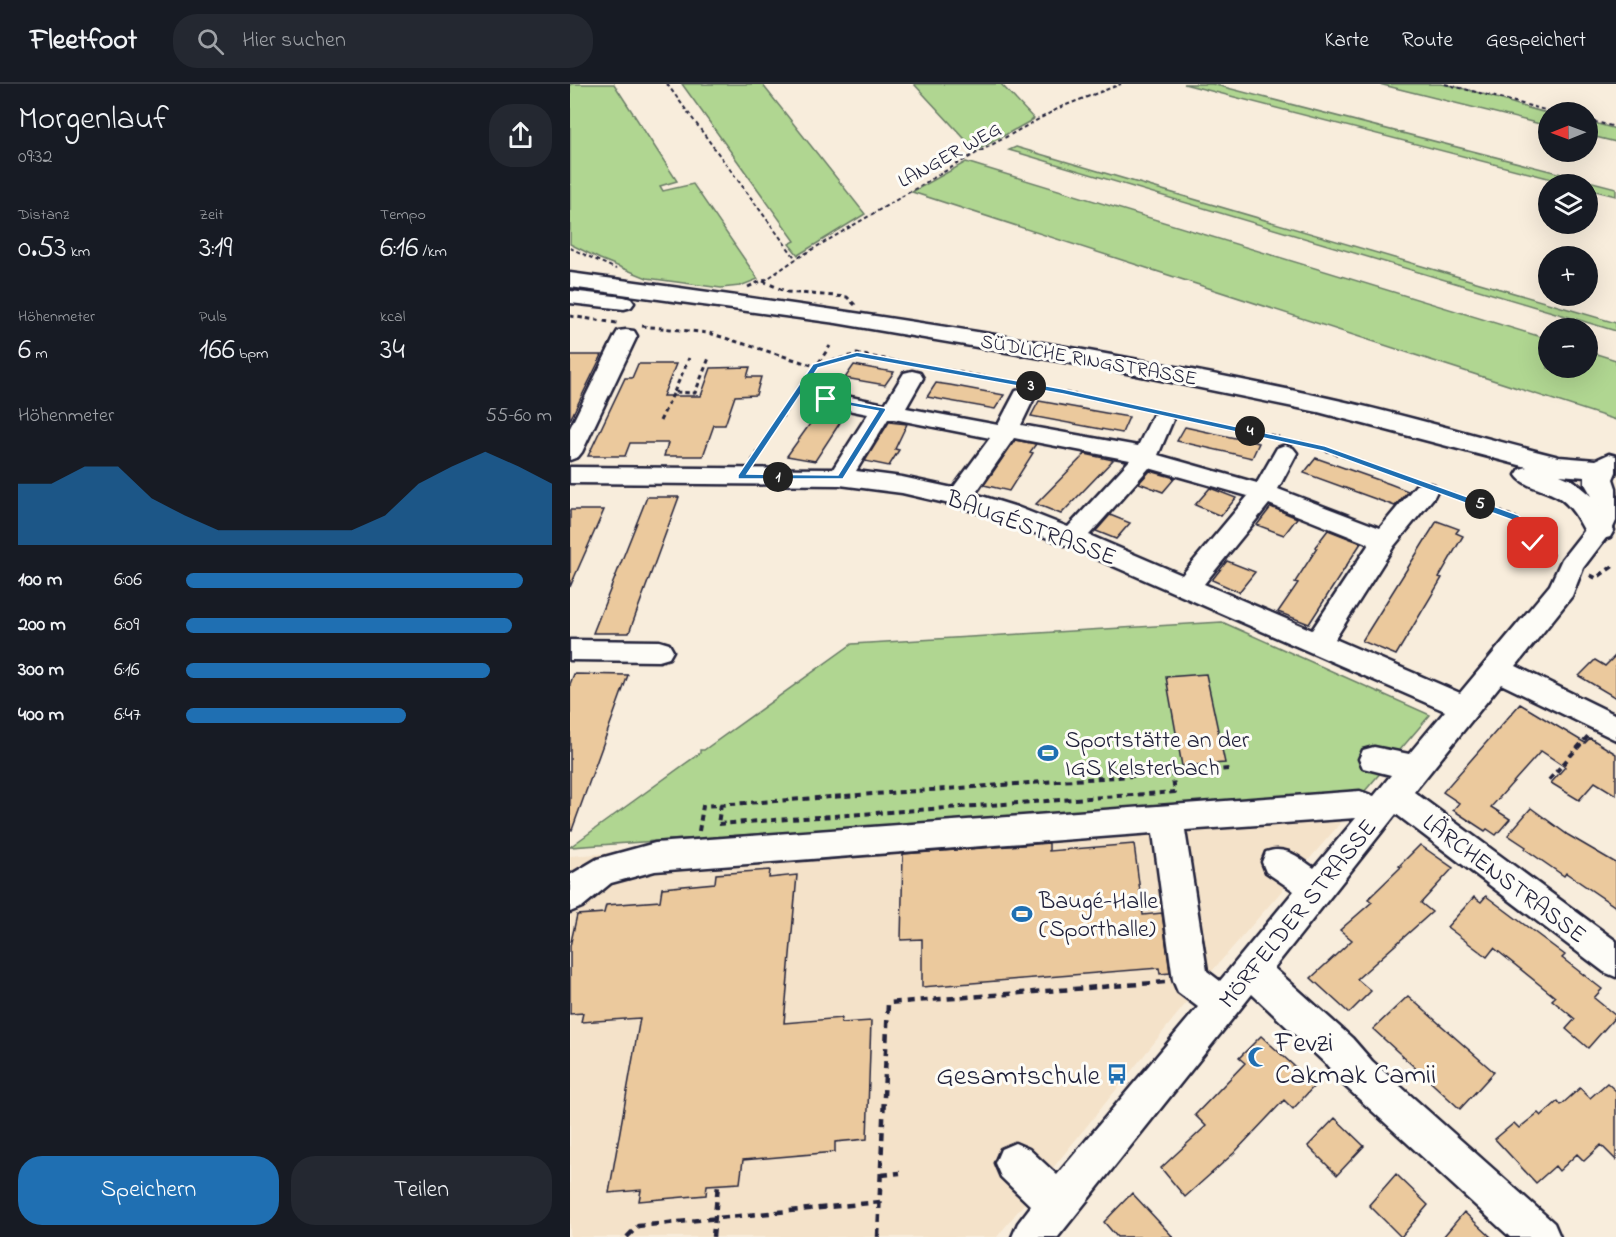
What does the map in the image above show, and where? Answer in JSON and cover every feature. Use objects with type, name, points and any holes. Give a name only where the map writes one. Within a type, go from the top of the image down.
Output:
[{"type":"main road","points":[[570,266],[617,295]]},
{"type":"main road","name":"SÜDLICHE RINGSTRASSE","points":[[570,280],[617,295],[1064,371],[1314,420],[1609,485]]},
{"type":"main road","name":"SÜDLICHE RINGSTRASSE","points":[[570,291],[836,316],[1128,365],[1320,404],[1559,466],[1609,485]]},
{"type":"main road","points":[[1498,462],[1561,484],[1578,497],[1607,534]]},
{"type":"street","name":"SÜDLICHE RINGSTRASSE","points":[[570,297],[617,295]]},
{"type":"street","points":[[572,443],[626,336]]},
{"type":"street","points":[[840,477],[914,369]]},
{"type":"street","points":[[959,498],[1007,432],[1025,389]]},
{"type":"street","points":[[826,399],[1144,457],[1264,494],[1385,540]]},
{"type":"street","points":[[1072,538],[1144,457],[1162,415]]},
{"type":"street","points":[[1187,587],[1264,494],[1286,444]]},
{"type":"street","name":"BAUGÉSTRASSE","points":[[570,475],[840,477],[902,485],[959,498],[1008,513],[1072,538],[1466,707]]},
{"type":"street","name":"MÖRFELDER STRASSE","points":[[1043,1227],[1250,969],[1607,534],[1609,485]]},
{"type":"street","points":[[1318,643],[1385,540],[1426,487]]},
{"type":"street","points":[[570,650],[659,651]]},
{"type":"street","points":[[1497,669],[1609,725]]},
{"type":"street","points":[[1374,759],[1416,768]]},
{"type":"street","points":[[1172,802],[1182,869],[1191,980],[1222,1004]]},
{"type":"street","name":"LÄRCHENSTRASSE","points":[[570,897],[585,880],[613,866],[655,857],[1172,802],[1385,805],[1616,961]]},
{"type":"street","points":[[1278,862],[1317,888]]},
{"type":"street","points":[[1250,969],[1340,1051],[1359,1074],[1540,1237]]},
{"type":"street","points":[[1015,1163],[1043,1227]]},
{"type":"path","points":[[667,84],[796,259]]},
{"type":"path","name":"LANGER WEG","points":[[855,312],[854,302],[847,297],[787,292],[763,281],[932,178],[1053,112],[1120,84]]},
{"type":"path","points":[[1445,84],[1538,108]]},
{"type":"path","points":[[1598,123],[1616,127]]},
{"type":"path","points":[[709,333],[815,366],[857,354],[914,369],[1162,415],[1286,444],[1325,449],[1515,518],[1523,524],[1533,543],[1539,549],[1574,576],[1596,578],[1616,564]]},
{"type":"path","points":[[741,477],[830,346]]},
{"type":"path","points":[[660,421],[688,358]]},
{"type":"path","points":[[674,392],[694,393],[709,358]]},
{"type":"path","points":[[1549,780],[1609,725]]},
{"type":"path","points":[[695,854],[703,806],[1230,769]]},
{"type":"path","points":[[721,804],[718,824],[1172,802],[1172,773]]},
{"type":"path","points":[[878,1237],[888,1003],[1191,980]]},
{"type":"path","points":[[881,1175],[900,1173]]},
{"type":"path","points":[[713,1237],[718,1185]]},
{"type":"path","points":[[627,1237],[638,1226],[880,1202]]},
{"type":"shaded area","points":[[1364,796],[1213,970],[997,1237],[570,1237],[570,856]]},
{"type":"green space","points":[[570,84],[614,84],[677,181],[660,186],[663,191],[693,184],[758,279],[740,286],[721,288],[647,278],[570,244]]},
{"type":"green space","points":[[682,84],[762,84],[865,214],[798,255],[789,244],[795,241]]},
{"type":"green space","points":[[914,84],[1001,84],[1034,119],[976,151]]},
{"type":"green space","points":[[1184,84],[1212,84],[1562,174],[1538,175]]},
{"type":"green space","points":[[1379,84],[1440,84],[1467,90],[1538,110],[1538,124]]},
{"type":"green space","points":[[1598,124],[1616,129],[1616,142],[1598,138]]},
{"type":"green space","points":[[1016,147],[1538,300],[1538,306],[1558,306],[1616,323],[1616,331],[1598,326],[1598,318],[1572,318],[1009,150]]},
{"type":"green space","points":[[966,162],[1538,336],[1538,378],[1598,378],[1598,354],[1616,360],[1616,420],[912,192]]},
{"type":"green space","points":[[1598,183],[1616,188],[1616,196],[1598,192]]},
{"type":"green space","name":"Sportstätte an der IGS Kelsterbach","points":[[1222,622],[1430,715],[1364,792],[570,847],[700,753],[700,750],[704,750],[852,644]]},
{"type":"building","points":[[570,355],[602,355],[570,420]]},
{"type":"building","points":[[638,364],[676,364],[663,396],[701,396],[711,368],[750,367],[747,377],[761,377],[756,395],[735,396],[725,425],[714,425],[703,456],[664,456],[668,443],[630,443],[625,456],[588,456],[625,378],[632,378]]},
{"type":"building","points":[[854,365],[894,372],[885,385],[845,378]]},
{"type":"building","points":[[936,383],[1004,395],[995,409],[927,397]]},
{"type":"building","points":[[1039,401],[1129,417],[1122,433],[1031,416]]},
{"type":"building","points":[[822,407],[847,412],[815,461],[787,456]]},
{"type":"building","points":[[889,422],[907,424],[895,449],[899,450],[889,466],[865,461]]},
{"type":"building","points":[[1185,427],[1259,443],[1252,458],[1177,441]]},
{"type":"building","points":[[1015,440],[1036,444],[1030,452],[1033,453],[1009,491],[984,485]]},
{"type":"building","points":[[1085,454],[1113,460],[1061,514],[1036,504]]},
{"type":"building","points":[[1316,458],[1408,491],[1395,506],[1304,473]]},
{"type":"building","points":[[1150,471],[1175,478],[1163,492],[1139,483]]},
{"type":"building","points":[[1210,488],[1236,498],[1221,516],[1195,505]]},
{"type":"building","points":[[647,497],[679,497],[629,633],[593,633]]},
{"type":"building","points":[[1271,507],[1297,518],[1284,535],[1257,525]]},
{"type":"building","points":[[570,510],[604,510],[570,587]]},
{"type":"building","points":[[1110,515],[1130,523],[1116,539],[1096,531]]},
{"type":"building","points":[[1437,521],[1459,529],[1456,533],[1463,536],[1439,577],[1442,578],[1396,655],[1362,641]]},
{"type":"building","points":[[1328,530],[1361,543],[1309,624],[1278,612],[1298,583],[1295,582],[1317,548],[1315,547]]},
{"type":"building","points":[[1227,561],[1255,572],[1239,592],[1212,580]]},
{"type":"building","points":[[1616,655],[1616,698],[1579,676],[1595,660],[1605,666]]},
{"type":"building","points":[[574,674],[628,675],[572,830],[570,830],[570,684]]},
{"type":"building","points":[[1206,674],[1225,763],[1182,766],[1166,677]]},
{"type":"building","points":[[1520,704],[1585,743],[1590,738],[1616,754],[1616,795],[1595,782],[1579,800],[1551,783],[1565,767],[1541,751],[1491,807],[1510,819],[1496,835],[1487,829],[1485,831],[1453,810],[1459,803],[1443,792]]},
{"type":"building","points":[[1531,808],[1568,835],[1616,863],[1616,907],[1566,873],[1564,876],[1508,835]]},
{"type":"building","name":"Baugé-Halle (Sporthalle)","points":[[1049,843],[1049,851],[1134,844],[1143,915],[1162,913],[1170,973],[1160,974],[1159,968],[922,987],[922,939],[901,940],[903,854]]},
{"type":"building","points":[[1420,845],[1453,868],[1421,903],[1432,912],[1357,979],[1371,991],[1349,1013],[1311,978],[1352,940],[1340,930],[1372,902],[1368,899]]},
{"type":"building","points":[[770,870],[769,878],[797,875],[784,1023],[842,1018],[841,1023],[871,1021],[867,1139],[835,1142],[835,1152],[743,1160],[740,1183],[707,1185],[706,1195],[639,1201],[641,1190],[609,1193],[640,1018],[581,1022],[583,1013],[570,1014],[570,946],[577,915],[604,913],[606,905],[660,901],[662,888],[715,883],[716,874]]},
{"type":"building","points":[[1486,896],[1565,955],[1562,958],[1602,989],[1594,998],[1616,1016],[1588,1048],[1566,1029],[1575,1019],[1552,1000],[1555,997],[1494,948],[1487,957],[1447,927],[1474,897],[1481,902]]},
{"type":"building","points":[[1408,996],[1494,1072],[1460,1109],[1373,1029]]},
{"type":"building","points":[[1261,1036],[1315,1085],[1293,1109],[1284,1100],[1234,1153],[1185,1197],[1161,1168],[1206,1126],[1195,1115],[1245,1063],[1239,1058]]},
{"type":"building","points":[[1607,1083],[1616,1091],[1616,1160],[1601,1145],[1584,1161],[1577,1154],[1559,1171],[1555,1166],[1536,1183],[1495,1139],[1514,1123],[1519,1128],[1538,1113],[1541,1116],[1558,1101],[1561,1105],[1580,1088],[1590,1098]]},
{"type":"building","points":[[1335,1118],[1364,1146],[1337,1175],[1308,1146]]},
{"type":"building","points":[[1396,1174],[1428,1205],[1401,1237],[1369,1205]]},
{"type":"building","points":[[1132,1193],[1173,1237],[1117,1237],[1104,1222]]},
{"type":"building","points":[[1464,1212],[1491,1237],[1443,1237]]},
{"type":"place","name":"Sportstätte an der IGS Kelsterbach","points":[[1048,753]]},
{"type":"place","name":"Baugé-Halle (Sporthalle)","points":[[1022,914]]},
{"type":"place","name":"Fevzi Cakmak Camii","points":[[1258,1057]]},
{"type":"place","name":"Gesamtschule","points":[[1117,1074]]},
{"type":"route","points":[[826,399],[882,410],[840,477],[741,477],[815,366],[857,354],[1063,392],[1293,440],[1325,449],[1515,518],[1523,524],[1533,543]]}]
